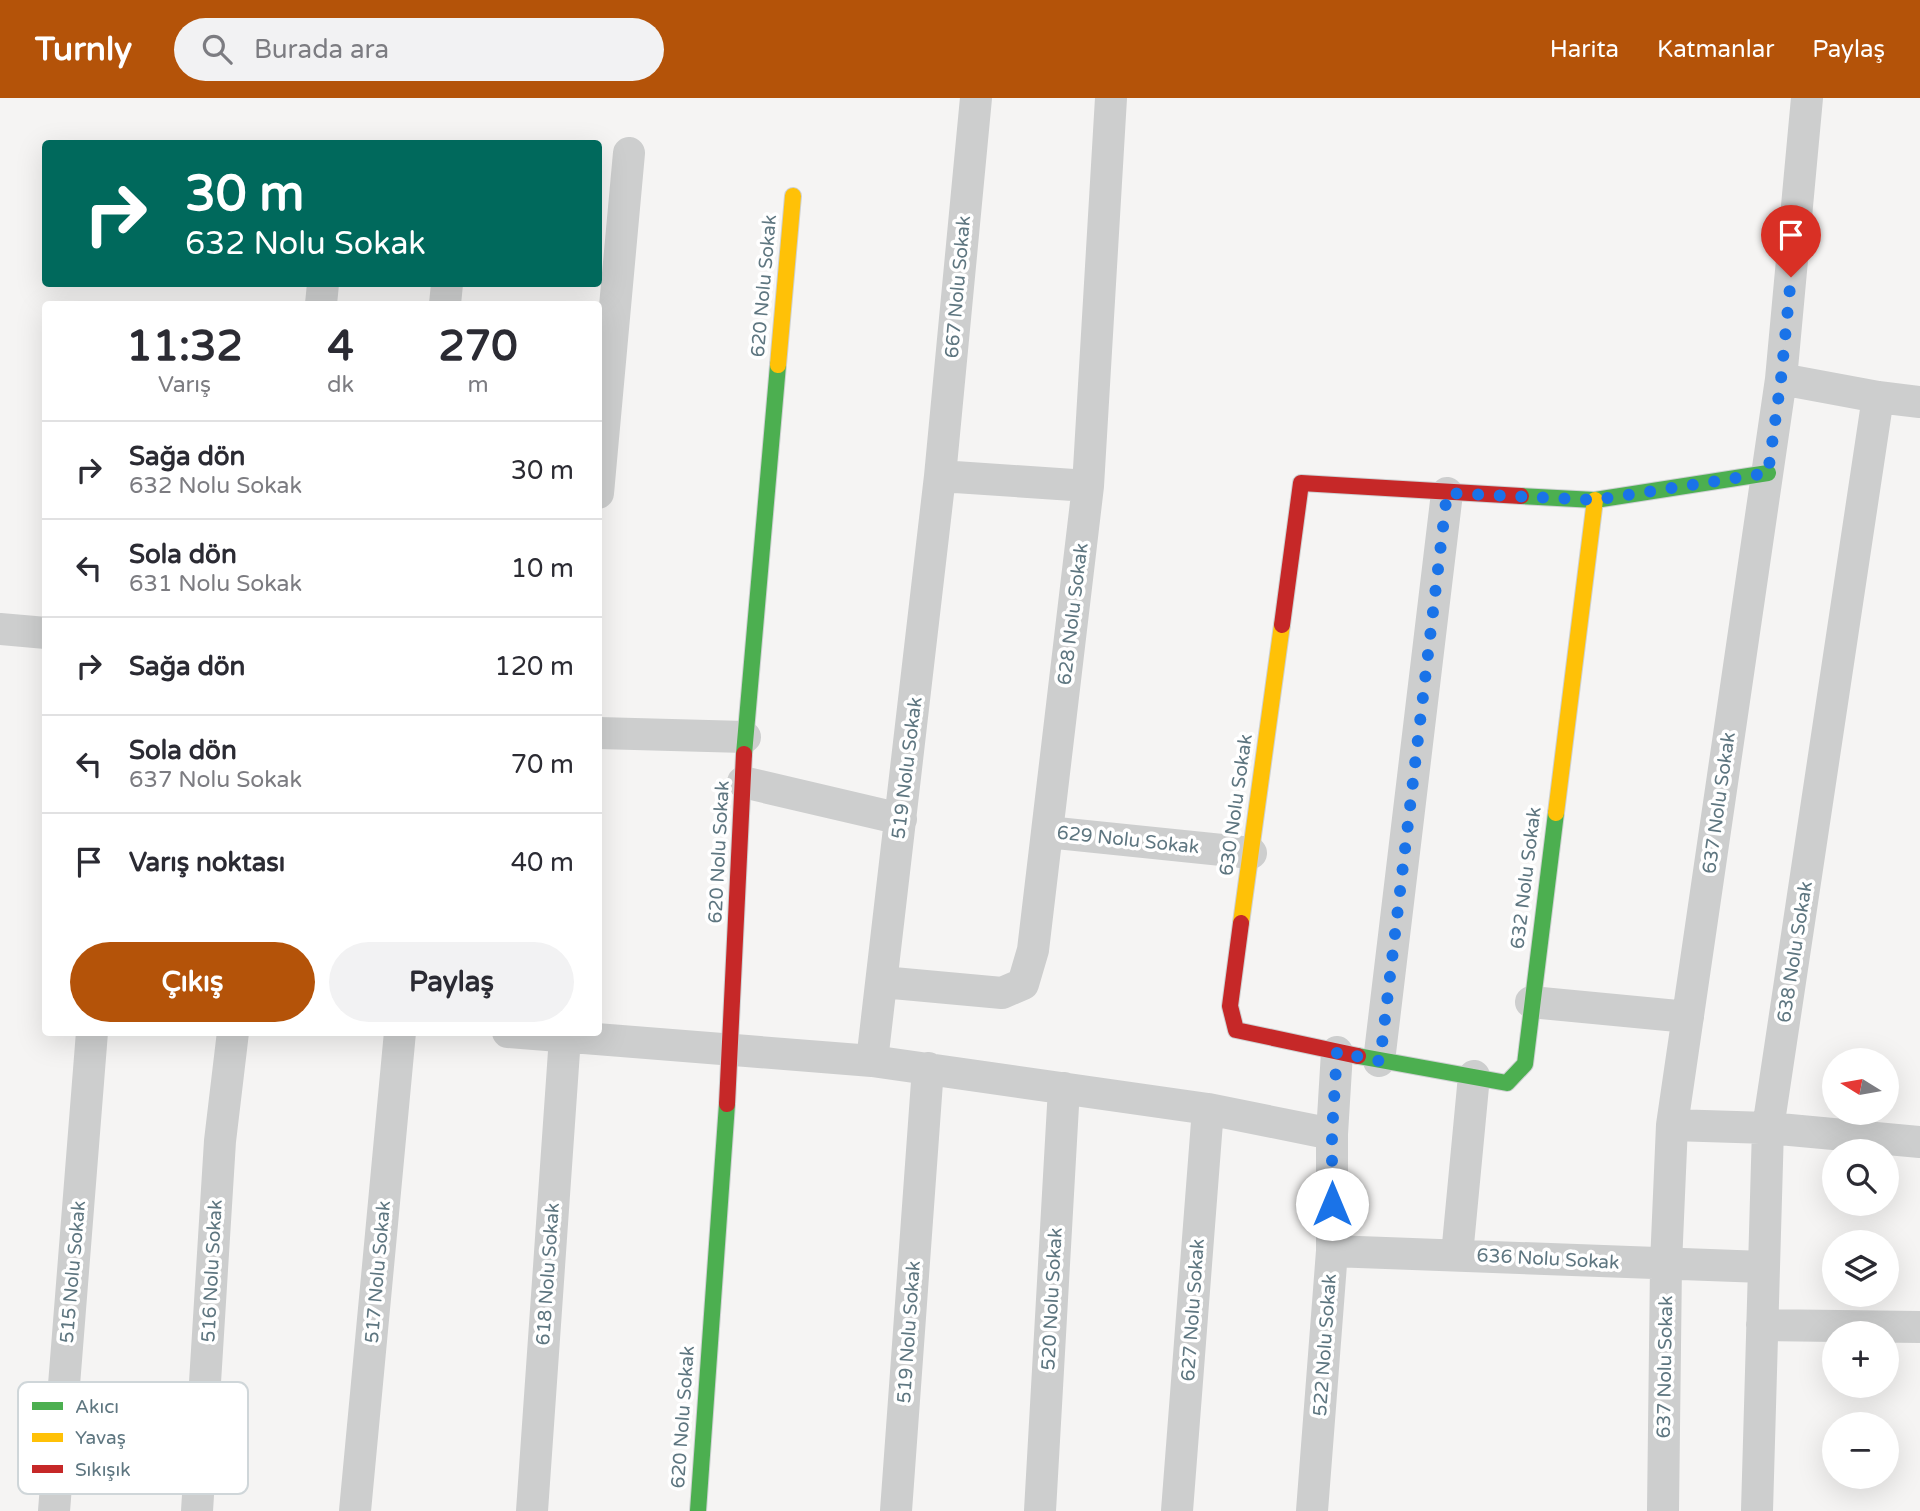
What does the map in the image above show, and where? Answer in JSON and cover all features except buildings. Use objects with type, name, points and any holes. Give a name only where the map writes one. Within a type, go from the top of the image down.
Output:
[{"type":"street","name":"667 Nolu Sokak","points":[[940,476],[976,98]]},
{"type":"street","name":"628 Nolu Sokak","points":[[882,982],[1002,993],[1023,984],[1033,950],[1088,486],[1111,98]]},
{"type":"street","name":"637 Nolu Sokak","points":[[1663,1511],[1666,1264],[1672,1125],[1781,379],[1807,98]]},
{"type":"street","points":[[602,449],[629,153]]},
{"type":"street","name":"620 Nolu Sokak","points":[[698,1511],[731,1050],[745,737],[793,196]]},
{"type":"street","points":[[1781,379],[1920,402]]},
{"type":"street","name":"638 Nolu Sokak","points":[[1757,1511],[1769,1128],[1878,397]]},
{"type":"street","points":[[1380,1061],[1447,493],[1595,500],[1768,473]]},
{"type":"street","points":[[940,476],[1088,486]]},
{"type":"street","name":"519 Nolu Sokak","points":[[872,1061],[940,476]]},
{"type":"street","name":"630 Nolu Sokak","points":[[1337,1052],[1236,1030],[1230,1006],[1301,483],[1447,493]]},
{"type":"street","name":"632 Nolu Sokak","points":[[1337,1052],[1507,1083],[1525,1064],[1595,500]]},
{"type":"street","points":[[0,629],[42,634]]},
{"type":"street","points":[[602,733],[745,737]]},
{"type":"street","points":[[743,782],[901,819]]},
{"type":"street","name":"629 Nolu Sokak","points":[[1047,832],[1251,853]]},
{"type":"street","points":[[1531,1002],[1688,1017]]},
{"type":"street","name":"515 Nolu Sokak","points":[[64,1382],[92,1036]]},
{"type":"street","name":"516 Nolu Sokak","points":[[206,1382],[220,1141],[233,1036]]},
{"type":"street","name":"517 Nolu Sokak","points":[[355,1511],[400,1036]]},
{"type":"street","points":[[554,1036],[872,1061],[1208,1109],[1332,1133]]},
{"type":"street","name":"618 Nolu Sokak","points":[[532,1511],[565,1037]]},
{"type":"street","name":"522 Nolu Sokak","points":[[1312,1511],[1332,1251],[1332,1133],[1337,1052]]},
{"type":"street","name":"519 Nolu Sokak","points":[[896,1511],[928,1068]]},
{"type":"street","points":[[1457,1255],[1474,1076]]},
{"type":"street","name":"520 Nolu Sokak","points":[[1040,1511],[1064,1088]]},
{"type":"street","name":"627 Nolu Sokak","points":[[1177,1511],[1208,1109]]},
{"type":"street","points":[[1672,1125],[1769,1128],[1920,1142]]},
{"type":"street","name":"636 Nolu Sokak","points":[[1332,1251],[1763,1267]]},
{"type":"street","points":[[1762,1325],[1920,1327]]},
{"type":"traffic: fast","points":[[744,754],[778,365]]},
{"type":"traffic: fast","points":[[1521,496],[1595,500],[1768,473]]},
{"type":"traffic: fast","points":[[1358,1056],[1507,1083],[1525,1064],[1556,813]]},
{"type":"traffic: fast","points":[[698,1511],[727,1104]]},
{"type":"traffic: slow","points":[[778,365],[793,196]]},
{"type":"traffic: slow","points":[[1556,813],[1595,500]]},
{"type":"traffic: slow","points":[[1241,923],[1282,625]]},
{"type":"traffic: jam","points":[[1282,625],[1301,483],[1521,496]]},
{"type":"traffic: jam","points":[[727,1104],[744,754]]},
{"type":"traffic: jam","points":[[1241,923],[1230,1006],[1236,1030],[1358,1056]]},
{"type":"route","points":[[1332,1204],[1332,1133],[1337,1052],[1380,1061],[1447,493],[1595,500],[1768,473],[1791,277]]}]
